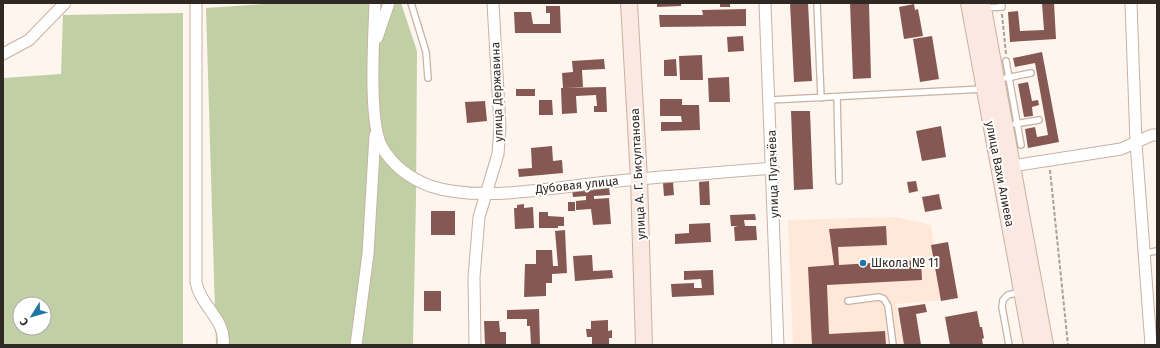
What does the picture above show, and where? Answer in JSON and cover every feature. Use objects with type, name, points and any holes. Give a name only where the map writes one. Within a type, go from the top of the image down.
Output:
[{"type":"main road","name":"улица А. Г. Бисултанова","points":[[629,3],[639,179],[644,345]]},
{"type":"main road","name":"улица Вахи Алиева","points":[[978,5],[997,82],[1011,125],[1012,166],[1044,345]]},
{"type":"main road","name":"улица Вахи Алиева","points":[[997,82],[1022,292],[1032,345]]},
{"type":"street","points":[[3,54],[29,40],[65,3]]},
{"type":"street","points":[[196,3],[196,282],[197,292],[202,301],[221,326],[223,332],[223,345]]},
{"type":"street","points":[[356,345],[368,254],[376,127],[373,49],[375,3]]},
{"type":"street","points":[[373,49],[389,3]]},
{"type":"street","name":"улица Державина","points":[[475,345],[474,277],[479,217],[485,194],[491,182],[498,154],[500,127],[493,3]]},
{"type":"street","name":"улица Пугачёва","points":[[765,3],[773,168],[778,345]]},
{"type":"street","points":[[1131,3],[1136,143],[1151,345]]},
{"type":"street","name":"Дубовая улица","points":[[376,127],[381,145],[392,162],[407,175],[430,186],[458,192],[485,194],[773,168]]},
{"type":"street","points":[[1012,166],[1122,149],[1152,135],[1157,135]]},
{"type":"lane","points":[[411,3],[426,52],[428,78]]},
{"type":"lane","points":[[817,3],[821,98]]},
{"type":"lane","points":[[978,5],[1002,5]]},
{"type":"lane","points":[[997,82],[1006,61]]},
{"type":"lane","points":[[770,100],[837,97],[997,82],[1031,73]]},
{"type":"lane","points":[[837,97],[839,181]]},
{"type":"lane","points":[[1022,145],[1011,125],[1039,120]]},
{"type":"lane","points":[[1144,253],[1157,251]]},
{"type":"lane","points":[[1009,345],[1002,307],[1003,300],[1008,295],[1022,292]]},
{"type":"lane","points":[[848,301],[878,297],[884,299],[888,306],[893,345]]},
{"type":"path","points":[[1002,5],[1006,61]]},
{"type":"path","points":[[1049,160],[1068,345]]},
{"type":"shaded area","name":"Школа № 11","points":[[895,217],[931,225],[943,300],[896,304],[904,345],[793,345],[788,220]]},
{"type":"green space","points":[[278,3],[401,3],[417,51],[413,345],[216,345],[206,8]]},
{"type":"green space","points":[[183,13],[183,345],[3,345],[3,78],[61,74],[63,15]]},
{"type":"building","points":[[657,3],[681,3],[681,6],[657,7]]},
{"type":"building","points":[[720,3],[730,3],[730,7],[720,7]]},
{"type":"building","points":[[790,3],[808,3],[812,81],[794,82]]},
{"type":"building","points":[[850,3],[869,3],[871,78],[853,79]]},
{"type":"building","points":[[1042,3],[1054,3],[1056,39],[1010,42],[1008,12],[1018,11],[1020,31],[1044,30]]},
{"type":"building","points":[[914,4],[915,10],[918,9],[923,36],[904,39],[899,7]]},
{"type":"building","points":[[546,6],[560,6],[561,33],[515,33],[514,12],[531,12],[533,24],[550,24],[550,13],[546,13]]},
{"type":"building","points":[[746,9],[746,26],[660,27],[659,15],[703,15],[702,10]]},
{"type":"building","points":[[743,36],[744,51],[728,52],[727,37]]},
{"type":"building","points":[[932,36],[939,79],[920,82],[913,39]]},
{"type":"building","points":[[1042,52],[1059,142],[1028,148],[1025,129],[1035,127],[1037,137],[1048,135],[1035,63],[1015,67],[1013,58]]},
{"type":"building","points":[[702,55],[703,80],[680,80],[679,56]]},
{"type":"building","points":[[604,59],[605,69],[582,70],[583,87],[563,88],[562,73],[573,72],[572,61]]},
{"type":"building","points":[[676,59],[677,76],[664,76],[664,60]]},
{"type":"building","points":[[729,77],[730,102],[709,102],[708,78]]},
{"type":"building","points":[[1028,82],[1032,101],[1038,100],[1039,105],[1032,107],[1033,116],[1024,117],[1018,84]]},
{"type":"building","points":[[606,87],[607,112],[594,112],[594,106],[597,106],[596,95],[576,96],[577,113],[562,114],[561,88]]},
{"type":"building","points":[[516,89],[535,89],[535,96],[516,96]]},
{"type":"building","points":[[660,99],[682,99],[682,105],[699,105],[700,130],[661,131],[661,122],[682,122],[681,116],[660,116]]},
{"type":"building","points":[[539,100],[552,100],[553,115],[539,115]]},
{"type":"building","points":[[485,101],[487,121],[467,123],[465,102]]},
{"type":"building","points":[[791,111],[810,111],[813,189],[794,190]]},
{"type":"building","points":[[941,126],[946,157],[922,161],[916,131]]},
{"type":"building","points":[[552,146],[553,161],[562,160],[563,173],[519,177],[518,169],[532,168],[531,148]]},
{"type":"building","points":[[709,181],[710,205],[700,205],[699,182]]},
{"type":"building","points":[[916,181],[918,191],[909,193],[907,182]]},
{"type":"building","points":[[673,182],[674,195],[664,196],[663,183]]},
{"type":"building","points":[[609,188],[610,195],[594,196],[594,199],[609,198],[611,224],[593,225],[591,209],[576,210],[576,201],[586,200],[586,196],[573,197],[572,190]]},
{"type":"building","points":[[939,194],[942,209],[925,212],[922,197]]},
{"type":"building","points":[[568,202],[575,202],[575,211],[568,211]]},
{"type":"building","points":[[524,204],[524,208],[533,207],[534,228],[515,229],[514,208],[517,208],[517,205]]},
{"type":"building","points":[[431,211],[455,211],[455,235],[431,235]]},
{"type":"building","points":[[539,212],[548,212],[548,216],[564,217],[564,226],[558,226],[558,228],[539,228]]},
{"type":"building","points":[[755,214],[756,220],[744,220],[745,226],[756,226],[757,240],[735,241],[734,227],[738,226],[731,226],[730,215]]},
{"type":"building","points":[[710,223],[711,242],[675,244],[675,234],[689,233],[689,224]]},
{"type":"building","points":[[886,226],[887,245],[838,247],[839,265],[921,260],[922,280],[827,285],[829,334],[885,331],[886,345],[812,345],[808,267],[834,265],[829,229]]},
{"type":"building","points":[[565,230],[567,273],[552,274],[552,283],[546,283],[546,296],[524,297],[525,264],[536,264],[536,250],[552,250],[553,266],[558,266],[555,231]]},
{"type":"building","points":[[948,242],[958,298],[941,301],[931,245]]},
{"type":"building","points":[[592,255],[593,271],[612,270],[613,278],[575,281],[573,256]]},
{"type":"building","points":[[713,270],[714,295],[672,297],[671,284],[694,283],[694,288],[702,288],[701,279],[684,280],[684,271]]},
{"type":"building","points":[[424,291],[441,291],[441,311],[424,311]]},
{"type":"building","points":[[925,304],[927,312],[916,314],[921,345],[904,345],[898,308]]},
{"type":"building","points":[[539,309],[540,345],[531,345],[530,326],[527,326],[527,319],[507,319],[507,310]]},
{"type":"building","points":[[977,311],[984,338],[982,339],[983,345],[950,345],[945,317]]},
{"type":"building","points":[[608,320],[608,331],[612,330],[612,338],[609,338],[609,345],[592,345],[592,337],[587,337],[586,329],[591,329],[591,321]]},
{"type":"building","points":[[484,321],[499,321],[500,332],[506,332],[506,345],[485,345]]},
{"type":"place","name":"Школа № 11","points":[[863,263]]}]
